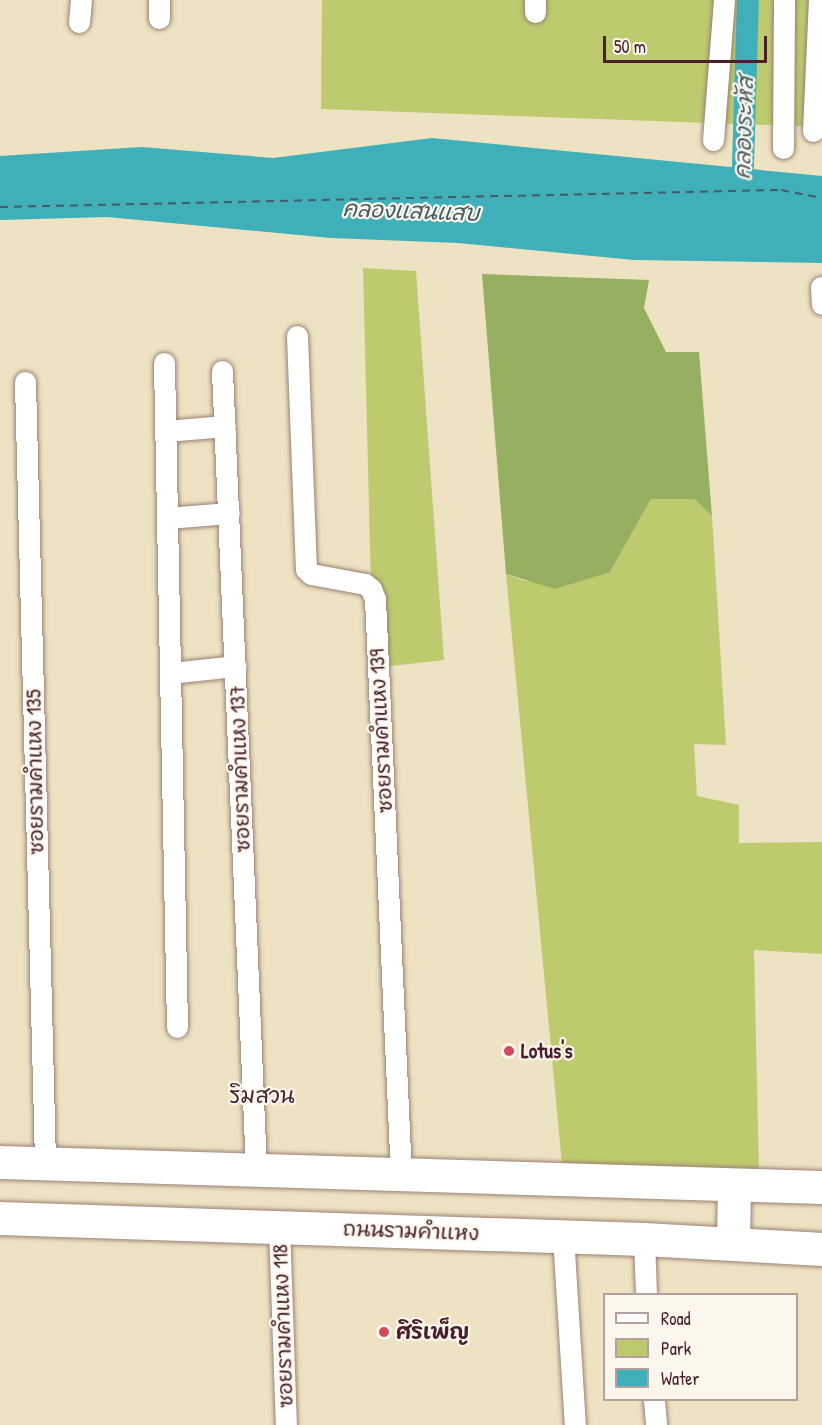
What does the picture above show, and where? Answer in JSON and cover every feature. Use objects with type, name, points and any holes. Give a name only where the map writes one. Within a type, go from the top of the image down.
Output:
[{"type":"main road","points":[[0,1162],[263,1168],[401,1175],[822,1187]]},
{"type":"main road","points":[[733,1242],[734,1185]]},
{"type":"main road","name":"ถนนรามคำแหง","points":[[0,1218],[733,1242],[822,1250]]},
{"type":"street","points":[[80,22],[81,0]]},
{"type":"street","points":[[713,140],[723,0]]},
{"type":"street","points":[[783,148],[784,0]]},
{"type":"street","points":[[813,132],[819,0]]},
{"type":"street","name":"ซอยรามคำแหง 139","points":[[297,336],[306,569],[311,574],[365,584],[371,589],[375,599],[401,1175]]},
{"type":"street","points":[[164,363],[177,1027]]},
{"type":"street","name":"ซอยรามคำแหง 137","points":[[222,371],[263,1168]]},
{"type":"street","name":"ซอยรามคำแหง 135","points":[[25,382],[45,1163]]},
{"type":"street","points":[[166,431],[225,426]]},
{"type":"street","points":[[167,518],[229,513]]},
{"type":"street","points":[[170,673],[236,666]]},
{"type":"street","points":[[260,942],[263,1168]]},
{"type":"street","name":"ซอยรามคำแหง 118","points":[[279,1227],[286,1425]]},
{"type":"street","points":[[563,1236],[576,1425]]},
{"type":"street","points":[[644,1239],[646,1293]]},
{"type":"street","points":[[654,1401],[656,1425]]},
{"type":"green space","points":[[322,0],[822,0],[822,127],[321,109]]},
{"type":"green space","points":[[363,268],[416,271],[444,660],[373,668]]},
{"type":"green space","points":[[482,274],[649,280],[644,308],[666,352],[699,352],[712,516],[694,499],[651,499],[610,572],[555,589],[506,574]]},
{"type":"green space","points":[[651,499],[694,499],[712,516],[726,745],[694,744],[697,796],[739,805],[739,843],[822,842],[822,954],[754,950],[759,1174],[562,1164],[506,574],[526,581],[610,572]]},
{"type":"water","name":"คลองแสนแสบ","points":[[432,138],[822,176],[822,263],[634,260],[458,243],[331,238],[107,217],[0,220],[0,156],[142,147],[273,158]]},
{"type":"waterway","name":"คลองระหัส","points":[[742,199],[748,0]]},
{"type":"ferry route","points":[[0,207],[781,190],[822,198]]},
{"type":"place","name":"Lotus's","points":[[509,1051]]},
{"type":"place","name":"ศิริเพ็ญ","points":[[384,1332]]},
{"type":"district","name":"ริมสวน","points":[[262,1096]]}]
